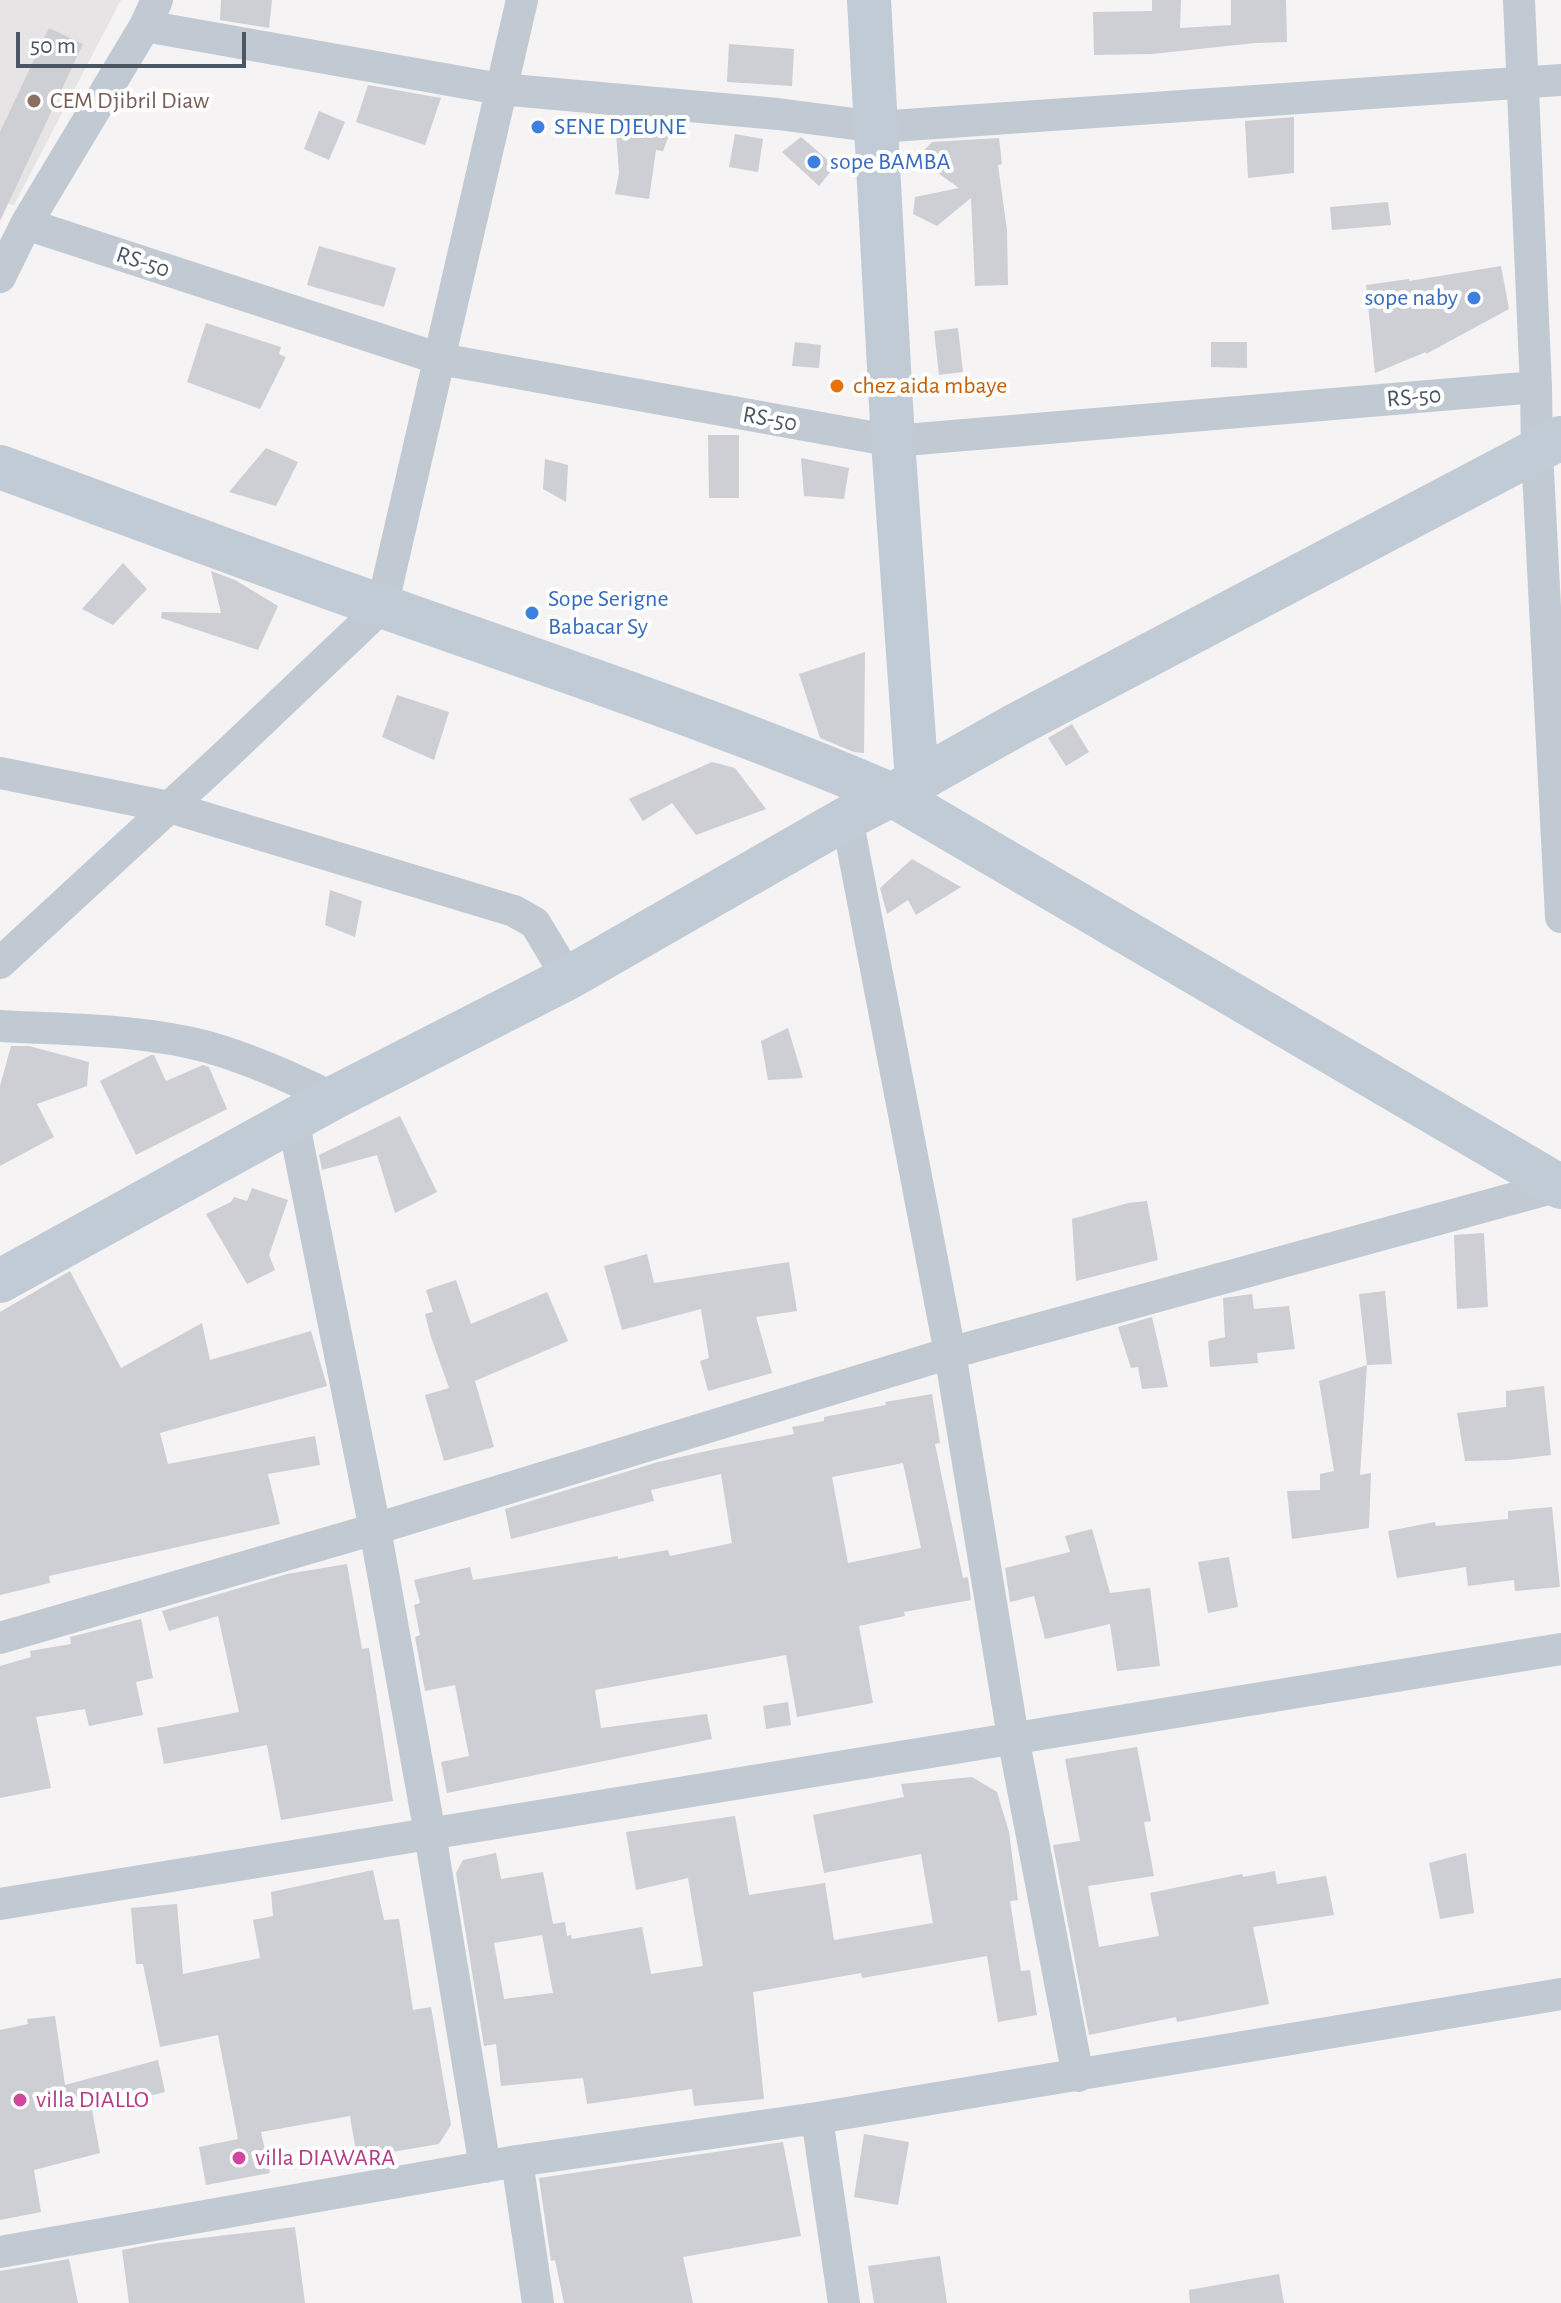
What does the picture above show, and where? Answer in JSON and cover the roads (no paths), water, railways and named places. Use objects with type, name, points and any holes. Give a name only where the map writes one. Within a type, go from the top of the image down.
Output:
[{"type":"street","points":[[0,963],[382,607],[522,0]]},
{"type":"street","points":[[869,0],[893,441],[904,788]]},
{"type":"street","points":[[1519,0],[1536,387],[1549,445],[1561,917]]},
{"type":"street","points":[[0,277],[26,224],[151,13],[500,89],[778,114],[877,127],[1561,80]]},
{"type":"street","name":"RS-50","points":[[26,224],[440,359],[893,441],[1536,387]]},
{"type":"street","points":[[0,1281],[333,1098],[568,978],[1016,725],[1549,445]]},
{"type":"street","points":[[0,467],[811,760],[904,788],[1560,1186]]},
{"type":"street","points":[[0,773],[169,807],[514,911],[535,923],[568,978]]},
{"type":"street","points":[[847,818],[950,1353],[1013,1737],[1078,2076]]},
{"type":"street","points":[[0,1026],[135,1034],[206,1046],[274,1068],[333,1098]]},
{"type":"street","points":[[293,1120],[375,1529],[485,2167]]},
{"type":"street","points":[[0,1638],[375,1529],[950,1353],[1560,1186]]},
{"type":"street","points":[[0,1904],[1561,1649]]},
{"type":"street","points":[[0,2252],[517,2161],[817,2118],[1561,1994]]},
{"type":"street","points":[[817,2118],[844,2303]]},
{"type":"street","points":[[517,2161],[538,2303]]},
{"type":"place","name":"CEM Djibril Diaw","points":[[34,101]]},
{"type":"place","name":"SENE DJEUNE","points":[[538,127]]},
{"type":"place","name":"sope BAMBA","points":[[814,162]]},
{"type":"place","name":"sope naby","points":[[1474,298]]},
{"type":"place","name":"chez aida mbaye","points":[[837,386]]},
{"type":"place","name":"Sope Serigne Babacar Sy","points":[[532,613]]},
{"type":"place","name":"villa DIALLO","points":[[20,2100]]},
{"type":"place","name":"villa DIAWARA","points":[[239,2158]]}]
